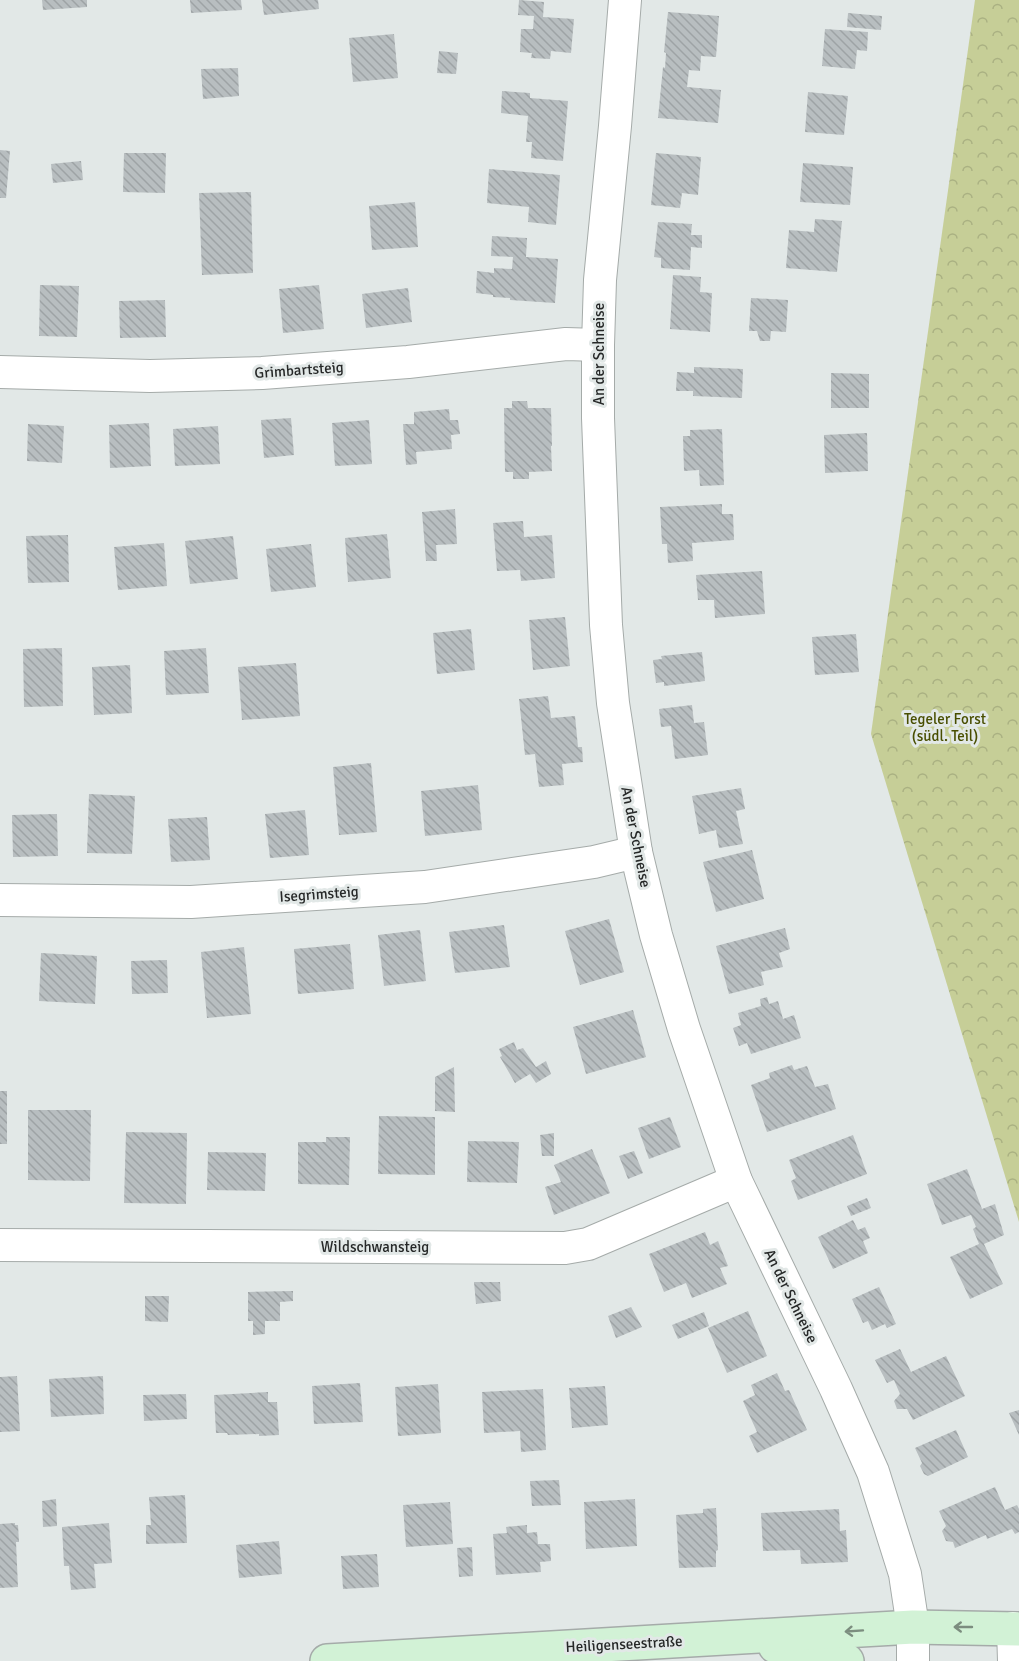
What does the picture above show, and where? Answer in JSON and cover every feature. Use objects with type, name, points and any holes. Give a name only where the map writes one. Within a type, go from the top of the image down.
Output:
[{"type":"main road","name":"Heiligenseestraße","points":[[327,1661],[913,1627],[1016,1628]]},
{"type":"main road","name":"Heiligenseestraße","points":[[741,1638],[848,1661]]},
{"type":"street","name":"An der Schneise","points":[[625,0],[600,280],[599,430],[606,625],[613,703],[636,852],[656,935],[684,1029],[736,1181],[836,1389],[873,1472],[905,1574],[913,1627]]},
{"type":"street","name":"Grimbartsteig","points":[[0,372],[150,376],[262,373],[408,362],[566,344],[598,345]]},
{"type":"street","name":"Isegrimsteig","points":[[0,900],[191,902],[434,886],[594,862],[636,852]]},
{"type":"street","name":"Wildschwansteig","points":[[0,1245],[565,1248],[588,1244],[736,1181]]},
{"type":"street","points":[[913,1627],[913,1661]]},
{"type":"street","name":"Heiligenseestraße","points":[[1014,1661],[1016,1628]]},
{"type":"green space","name":"Tegeler Forst (südl. Teil)","points":[[975,0],[1019,0],[1019,1222],[871,734]]},
{"type":"building","points":[[42,0],[87,0],[87,7],[43,10]]},
{"type":"building","points":[[190,0],[241,0],[242,10],[191,13]]},
{"type":"building","points":[[262,0],[318,0],[319,9],[264,15]]},
{"type":"building","points":[[519,0],[544,2],[543,17],[574,19],[571,53],[551,51],[550,59],[531,58],[532,53],[520,52],[521,29],[533,29],[534,16],[518,15]]},
{"type":"building","points":[[668,12],[719,16],[716,57],[701,56],[700,71],[689,70],[687,87],[721,90],[718,123],[658,118],[663,67],[665,68],[666,53],[664,52]]},
{"type":"building","points":[[848,13],[882,16],[881,30],[847,27]]},
{"type":"building","points":[[825,29],[868,32],[867,51],[857,50],[855,69],[822,66]]},
{"type":"building","points":[[394,34],[398,78],[353,82],[349,38]]},
{"type":"building","points":[[439,51],[458,53],[456,74],[437,73]]},
{"type":"building","points":[[238,68],[239,96],[203,99],[201,69]]},
{"type":"building","points":[[502,91],[530,93],[530,98],[568,101],[563,161],[531,158],[532,142],[526,142],[528,116],[501,113]]},
{"type":"building","points":[[808,92],[848,96],[844,135],[805,132]]},
{"type":"building","points":[[0,150],[10,151],[6,198],[0,198]]},
{"type":"building","points":[[124,153],[166,153],[165,193],[123,192]]},
{"type":"building","points":[[656,153],[701,157],[698,195],[682,193],[680,208],[651,205]]},
{"type":"building","points":[[81,161],[83,180],[53,183],[51,164]]},
{"type":"building","points":[[803,163],[853,167],[850,205],[800,202]]},
{"type":"building","points":[[489,169],[560,175],[556,225],[528,222],[529,207],[487,203]]},
{"type":"building","points":[[251,192],[253,273],[202,275],[199,193]]},
{"type":"building","points":[[415,202],[418,247],[372,250],[369,206]]},
{"type":"building","points":[[815,219],[842,221],[837,272],[786,268],[789,230],[814,232]]},
{"type":"building","points":[[658,222],[692,224],[691,235],[702,235],[702,248],[691,247],[690,270],[661,268],[661,258],[654,257]]},
{"type":"building","points":[[492,236],[527,238],[526,257],[558,259],[555,303],[510,300],[510,298],[476,293],[477,271],[494,273],[494,268],[512,269],[513,257],[491,256]]},
{"type":"building","points":[[673,275],[701,277],[700,292],[712,293],[710,332],[670,329]]},
{"type":"building","points":[[40,285],[79,286],[77,337],[39,336]]},
{"type":"building","points":[[319,285],[324,329],[283,333],[279,289]]},
{"type":"building","points":[[408,288],[412,322],[366,328],[362,294]]},
{"type":"building","points":[[751,298],[788,300],[786,332],[771,331],[770,341],[760,341],[757,331],[749,331]]},
{"type":"building","points":[[165,300],[166,337],[120,338],[119,301]]},
{"type":"building","points":[[694,367],[743,369],[742,398],[693,396],[693,391],[676,391],[677,372],[694,373]]},
{"type":"building","points":[[831,373],[869,374],[869,408],[831,408]]},
{"type":"building","points":[[512,401],[527,401],[528,408],[551,408],[552,471],[529,472],[529,479],[513,479],[513,472],[505,472],[504,408],[512,408]]},
{"type":"building","points":[[449,409],[450,420],[458,420],[460,434],[451,435],[452,449],[416,452],[417,464],[406,465],[403,424],[414,424],[414,412]]},
{"type":"building","points":[[291,418],[294,455],[264,458],[261,420]]},
{"type":"building","points":[[369,420],[372,464],[335,466],[332,423]]},
{"type":"building","points":[[149,423],[151,466],[110,468],[109,425]]},
{"type":"building","points":[[28,424],[64,426],[62,463],[27,461]]},
{"type":"building","points":[[218,426],[220,464],[175,466],[173,429]]},
{"type":"building","points":[[722,429],[724,485],[700,486],[699,470],[684,471],[683,436],[690,436],[690,430]]},
{"type":"building","points":[[867,433],[868,471],[825,473],[824,435]]},
{"type":"building","points":[[722,504],[722,514],[733,514],[734,540],[692,543],[693,561],[668,563],[667,544],[662,544],[660,507]]},
{"type":"building","points":[[455,509],[457,544],[436,545],[437,561],[426,561],[422,512]]},
{"type":"building","points":[[523,521],[524,537],[552,535],[555,578],[521,581],[520,570],[497,571],[493,523]]},
{"type":"building","points":[[387,534],[391,578],[348,582],[345,538]]},
{"type":"building","points":[[68,535],[69,582],[28,583],[26,536]]},
{"type":"building","points":[[233,536],[238,579],[190,584],[185,541]]},
{"type":"building","points":[[164,543],[167,586],[118,590],[114,547]]},
{"type":"building","points":[[311,544],[316,587],[271,592],[266,549]]},
{"type":"building","points":[[762,571],[765,614],[715,618],[714,600],[698,600],[696,575]]},
{"type":"building","points":[[565,617],[570,666],[533,670],[529,620]]},
{"type":"building","points":[[471,629],[475,670],[437,674],[433,633]]},
{"type":"building","points":[[856,634],[859,672],[815,675],[812,637]]},
{"type":"building","points":[[62,648],[63,706],[24,707],[23,649]]},
{"type":"building","points":[[206,648],[209,693],[166,695],[164,651]]},
{"type":"building","points":[[702,652],[705,681],[664,686],[664,682],[656,683],[653,660],[662,659],[661,656]]},
{"type":"building","points":[[296,663],[300,716],[242,720],[238,667]]},
{"type":"building","points":[[130,665],[132,713],[94,715],[92,667]]},
{"type":"building","points":[[548,696],[551,718],[575,716],[578,747],[582,747],[583,762],[562,764],[564,785],[539,787],[535,754],[525,755],[519,699]]},
{"type":"building","points":[[692,705],[694,723],[704,722],[708,755],[675,759],[671,726],[661,727],[659,709]]},
{"type":"building","points":[[371,763],[377,832],[339,835],[333,767]]},
{"type":"building","points":[[478,785],[482,830],[425,836],[421,791]]},
{"type":"building","points":[[741,788],[745,809],[736,811],[743,844],[719,848],[716,830],[699,834],[692,796]]},
{"type":"building","points":[[89,794],[135,796],[132,854],[87,853]]},
{"type":"building","points":[[305,810],[309,855],[270,858],[265,814]]},
{"type":"building","points":[[57,814],[58,856],[13,857],[12,815]]},
{"type":"building","points":[[207,817],[210,860],[171,862],[168,819]]},
{"type":"building","points":[[752,850],[764,899],[716,912],[703,862]]},
{"type":"building","points":[[609,919],[624,972],[580,985],[565,931]]},
{"type":"building","points":[[504,925],[510,967],[455,973],[449,932]]},
{"type":"building","points":[[785,928],[790,949],[779,953],[783,967],[761,972],[764,985],[729,994],[716,946]]},
{"type":"building","points":[[420,930],[426,981],[384,986],[378,935]]},
{"type":"building","points":[[350,944],[354,989],[298,994],[294,949]]},
{"type":"building","points":[[244,947],[251,1014],[207,1018],[201,952]]},
{"type":"building","points":[[41,953],[97,956],[95,1004],[39,1001]]},
{"type":"building","points":[[167,960],[168,993],[132,994],[131,961]]},
{"type":"building","points":[[767,997],[769,1004],[778,1001],[783,1019],[794,1015],[801,1038],[751,1054],[747,1043],[739,1046],[733,1028],[741,1025],[738,1013],[761,1006],[760,999]]},
{"type":"building","points":[[633,1010],[646,1057],[586,1074],[573,1027]]},
{"type":"building","points":[[514,1042],[517,1050],[523,1048],[536,1067],[546,1061],[551,1074],[536,1083],[530,1074],[515,1083],[500,1057],[502,1056],[499,1049]]},
{"type":"building","points":[[792,1065],[794,1070],[807,1066],[815,1087],[828,1084],[836,1109],[767,1132],[751,1085],[770,1078],[769,1073]]},
{"type":"building","points":[[454,1067],[455,1112],[435,1111],[435,1077]]},
{"type":"building","points":[[0,1091],[7,1091],[7,1144],[0,1144]]},
{"type":"building","points":[[28,1110],[91,1110],[90,1181],[28,1180]]},
{"type":"building","points":[[379,1116],[435,1117],[435,1175],[378,1174]]},
{"type":"building","points":[[670,1117],[681,1147],[649,1159],[638,1128]]},
{"type":"building","points":[[126,1132],[187,1133],[186,1204],[124,1203]]},
{"type":"building","points":[[554,1133],[554,1156],[542,1156],[540,1135]]},
{"type":"building","points":[[853,1135],[867,1174],[798,1200],[791,1181],[796,1178],[789,1160]]},
{"type":"building","points":[[326,1137],[350,1137],[349,1185],[298,1184],[298,1142],[326,1142]]},
{"type":"building","points":[[468,1141],[519,1142],[517,1183],[467,1182]]},
{"type":"building","points":[[592,1149],[610,1193],[554,1215],[545,1187],[561,1182],[554,1165]]},
{"type":"building","points":[[634,1151],[643,1173],[628,1179],[619,1156]]},
{"type":"building","points":[[208,1152],[266,1153],[265,1191],[207,1190]]},
{"type":"building","points":[[967,1169],[982,1209],[995,1204],[1004,1235],[984,1244],[1003,1284],[970,1299],[950,1257],[979,1244],[973,1229],[976,1227],[971,1215],[942,1225],[927,1184]]},
{"type":"building","points":[[867,1198],[871,1208],[851,1216],[847,1206]]},
{"type":"building","points":[[853,1220],[858,1230],[865,1227],[870,1238],[863,1241],[868,1253],[833,1269],[818,1237]]},
{"type":"building","points":[[705,1232],[710,1245],[718,1241],[728,1266],[720,1268],[727,1284],[692,1298],[686,1283],[664,1292],[649,1254]]},
{"type":"building","points":[[474,1282],[500,1282],[501,1301],[476,1304]]},
{"type":"building","points":[[879,1287],[896,1324],[887,1328],[885,1324],[872,1330],[868,1321],[863,1323],[852,1299]]},
{"type":"building","points":[[293,1291],[293,1301],[280,1302],[280,1321],[265,1321],[265,1334],[253,1335],[253,1321],[248,1321],[248,1292]]},
{"type":"building","points":[[145,1296],[169,1296],[168,1322],[145,1321]]},
{"type":"building","points":[[631,1307],[642,1327],[616,1338],[608,1316]]},
{"type":"building","points":[[748,1311],[767,1356],[727,1373],[708,1328]]},
{"type":"building","points":[[704,1312],[709,1326],[678,1339],[672,1325]]},
{"type":"building","points":[[900,1349],[911,1372],[946,1356],[965,1396],[913,1420],[907,1409],[897,1409],[894,1401],[900,1394],[894,1380],[887,1383],[875,1360]]},
{"type":"building","points":[[777,1373],[785,1391],[789,1390],[807,1430],[757,1453],[749,1436],[757,1432],[743,1401],[755,1395],[751,1385]]},
{"type":"building","points":[[17,1376],[20,1431],[0,1432],[0,1377]]},
{"type":"building","points":[[103,1376],[104,1414],[51,1417],[49,1379]]},
{"type":"building","points":[[360,1383],[363,1422],[314,1424],[312,1386]]},
{"type":"building","points":[[438,1384],[441,1433],[398,1436],[395,1387]]},
{"type":"building","points":[[605,1386],[608,1425],[572,1428],[569,1388]]},
{"type":"building","points":[[543,1389],[546,1450],[521,1452],[520,1431],[484,1433],[482,1392]]},
{"type":"building","points":[[268,1392],[268,1402],[277,1402],[279,1435],[216,1433],[214,1395]]},
{"type":"building","points":[[186,1394],[187,1419],[144,1421],[143,1395]]},
{"type":"building","points":[[1019,1410],[1019,1435],[1009,1413]]},
{"type":"building","points":[[956,1430],[968,1457],[928,1476],[924,1474],[915,1448]]},
{"type":"building","points":[[559,1480],[561,1505],[532,1506],[530,1481]]},
{"type":"building","points":[[995,1487],[1005,1510],[1017,1505],[1019,1532],[1015,1534],[1012,1529],[987,1539],[986,1535],[955,1548],[953,1542],[946,1541],[942,1531],[946,1526],[939,1511]]},
{"type":"building","points":[[185,1495],[187,1543],[146,1544],[146,1525],[151,1525],[149,1497]]},
{"type":"building","points":[[56,1499],[57,1526],[43,1527],[42,1501]]},
{"type":"building","points":[[635,1499],[637,1546],[586,1549],[584,1502]]},
{"type":"building","points":[[450,1502],[453,1544],[406,1547],[403,1505]]},
{"type":"building","points":[[716,1508],[718,1550],[716,1551],[716,1567],[679,1568],[676,1515],[703,1513],[703,1509]]},
{"type":"building","points":[[839,1509],[840,1531],[846,1530],[848,1562],[801,1564],[800,1550],[763,1551],[761,1513]]},
{"type":"building","points":[[15,1523],[18,1525],[19,1542],[16,1542],[18,1587],[0,1588],[0,1524]]},
{"type":"building","points":[[109,1523],[112,1563],[94,1564],[96,1588],[71,1590],[69,1566],[64,1566],[62,1527]]},
{"type":"building","points":[[527,1525],[527,1533],[537,1532],[538,1544],[550,1544],[551,1561],[540,1562],[541,1572],[496,1575],[493,1534],[507,1533],[506,1527]]},
{"type":"building","points":[[279,1541],[282,1574],[239,1578],[236,1545]]},
{"type":"building","points":[[472,1547],[473,1576],[459,1577],[457,1548]]},
{"type":"building","points":[[377,1554],[379,1587],[343,1589],[341,1556]]}]
